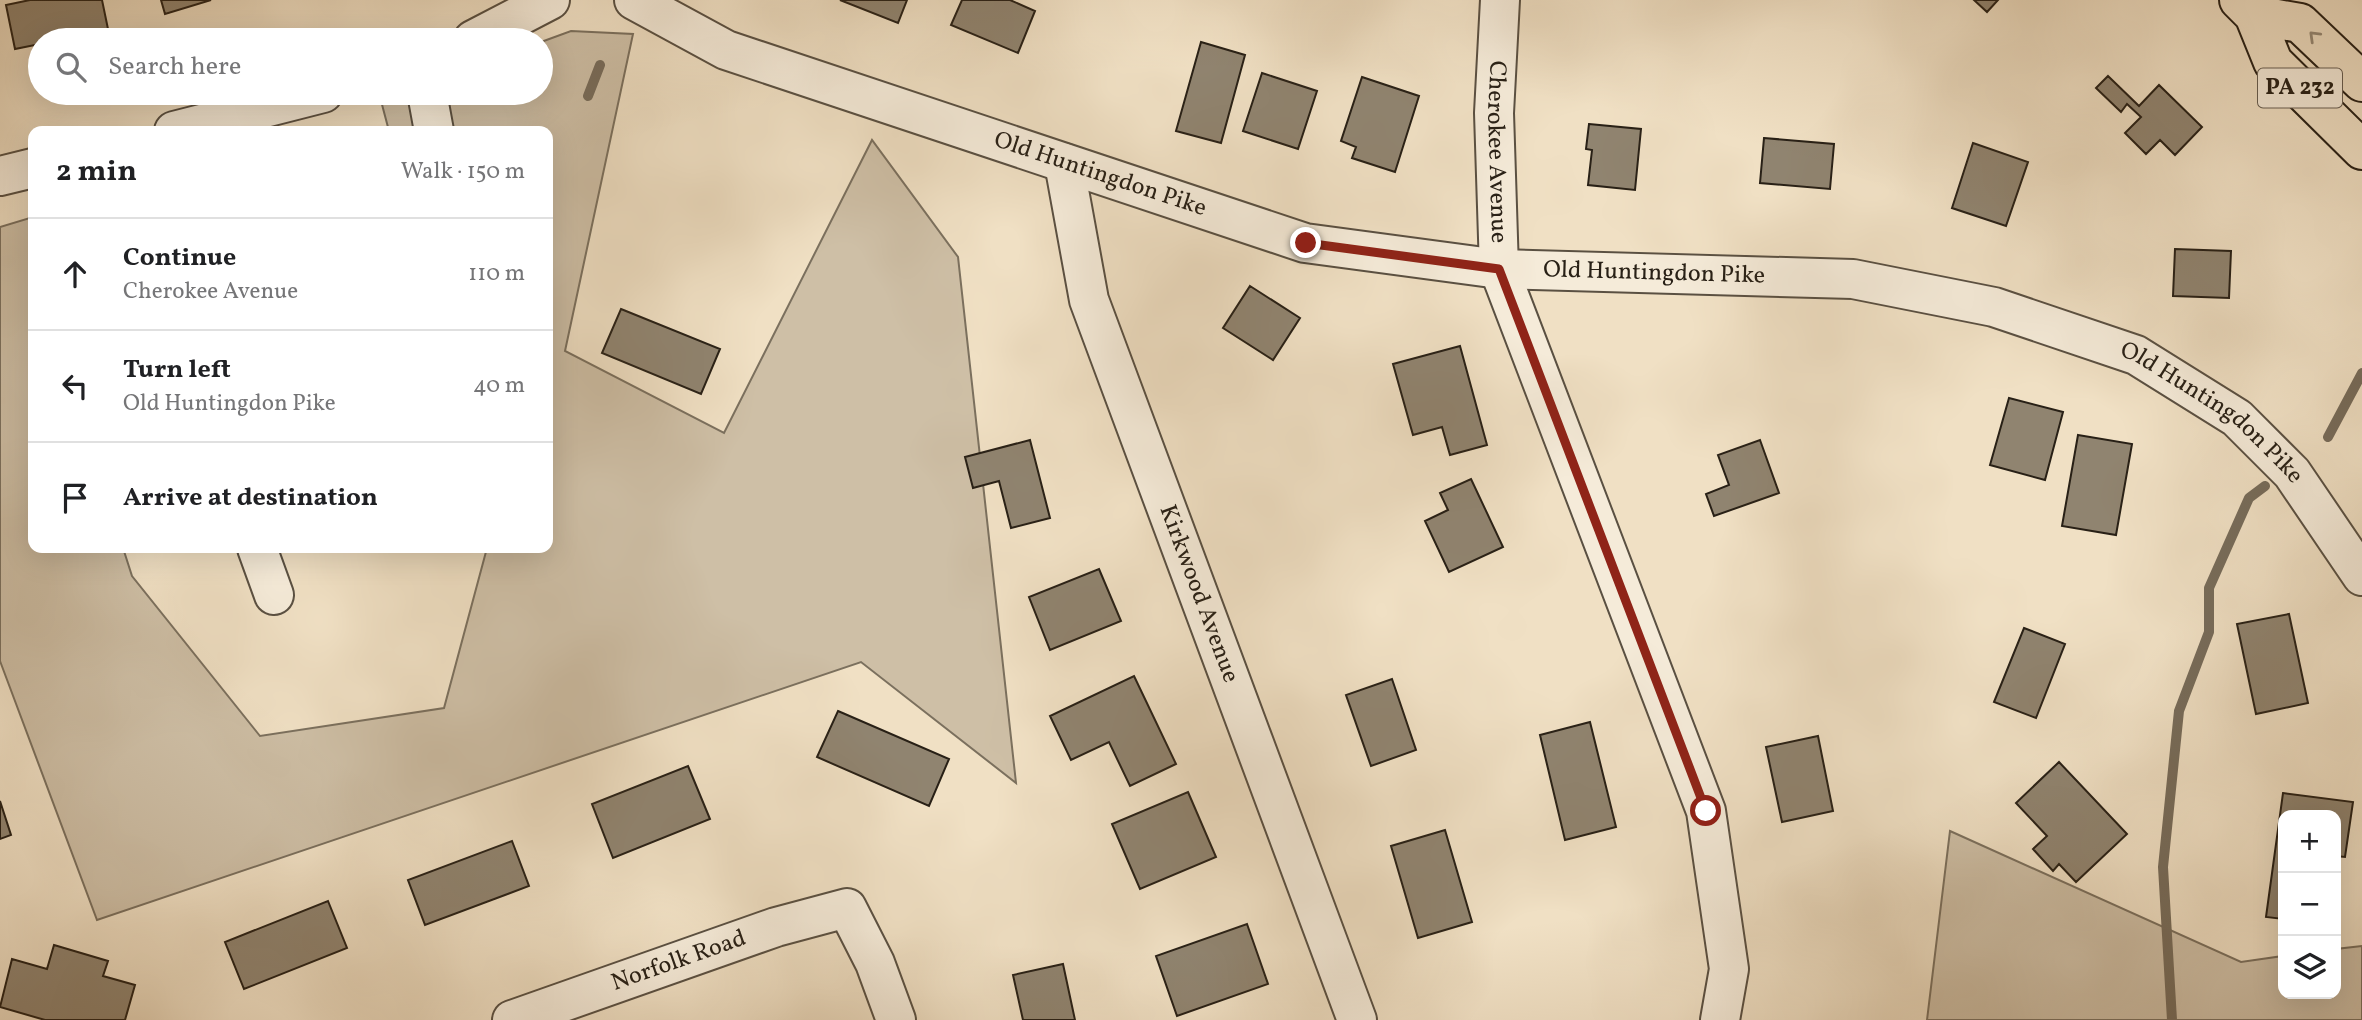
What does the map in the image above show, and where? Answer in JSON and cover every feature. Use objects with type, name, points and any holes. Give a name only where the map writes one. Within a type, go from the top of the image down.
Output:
[{"type":"main road","name":"PA 232","points":[[2253,5],[2301,23],[2362,82]]},
{"type":"main road","name":"PA 232","points":[[2253,5],[2273,62],[2362,150]]},
{"type":"street","points":[[496,28],[550,0]]},
{"type":"street","name":"Old Huntingdon Pike","points":[[634,0],[726,50],[1306,243],[1499,269],[1853,279],[1994,307],[2136,355],[2237,418],[2292,473],[2362,576]]},
{"type":"street","name":"Cherokee Avenue","points":[[1500,0],[1494,113],[1499,269],[1706,811],[1729,969],[1720,1020]]},
{"type":"street","points":[[194,126],[276,105]]},
{"type":"street","points":[[429,105],[433,126]]},
{"type":"street","name":"Kirkwood Avenue","points":[[1063,163],[1089,300],[1357,1020]]},
{"type":"street","points":[[0,176],[28,169]]},
{"type":"street","points":[[259,553],[274,594]]},
{"type":"street","name":"Norfolk Road","points":[[512,1020],[776,928],[847,908],[875,963],[897,1020]]},
{"type":"shaded area","points":[[571,31],[633,34],[565,351],[724,433],[872,140],[958,257],[1016,783],[861,662],[97,920],[0,661],[0,227],[28,219],[28,553],[125,553],[132,576],[260,736],[444,708],[486,553],[553,553],[553,126],[388,126],[382,105],[553,105],[553,38]]},
{"type":"shaded area","points":[[1950,831],[2241,962],[2278,957],[2278,999],[2341,999],[2341,948],[2362,946],[2362,1020],[1927,1020]]},
{"type":"building","points":[[30,0],[102,0],[108,28],[28,28],[28,46],[15,49],[6,5]]},
{"type":"building","points":[[161,0],[211,0],[165,14]]},
{"type":"building","points":[[840,0],[907,0],[898,23]]},
{"type":"building","points":[[962,0],[1010,0],[1035,11],[1018,53],[951,25]]},
{"type":"building","points":[[1974,0],[1998,0],[1987,12]]},
{"type":"building","points":[[1201,42],[1245,55],[1221,143],[1176,131]]},
{"type":"building","points":[[1262,73],[1317,91],[1298,149],[1243,131]]},
{"type":"building","points":[[2108,76],[2139,106],[2159,85],[2202,127],[2175,155],[2160,140],[2146,154],[2125,133],[2141,117],[2127,104],[2121,112],[2096,88]]},
{"type":"building","points":[[1362,77],[1419,96],[1395,172],[1352,158],[1356,147],[1341,141]]},
{"type":"building","points":[[1589,124],[1641,129],[1635,190],[1588,185],[1592,150],[1586,149]]},
{"type":"building","points":[[1764,138],[1834,144],[1830,189],[1760,183]]},
{"type":"building","points":[[1973,143],[2028,162],[2006,226],[1952,208]]},
{"type":"building","points":[[2175,249],[2231,251],[2229,298],[2173,296]]},
{"type":"building","points":[[1250,286],[1300,318],[1273,360],[1223,328]]},
{"type":"building","points":[[621,309],[720,349],[701,394],[602,353]]},
{"type":"building","points":[[1460,346],[1487,445],[1450,455],[1442,427],[1413,435],[1393,364]]},
{"type":"building","points":[[2009,398],[2063,412],[2045,480],[1990,465]]},
{"type":"building","points":[[2078,435],[2132,444],[2116,535],[2062,526]]},
{"type":"building","points":[[1030,440],[1050,518],[1011,528],[999,481],[973,488],[965,457]]},
{"type":"building","points":[[1760,440],[1779,493],[1714,516],[1706,494],[1729,485],[1718,455]]},
{"type":"building","points":[[1471,479],[1503,547],[1449,572],[1425,521],[1448,510],[1440,493]]},
{"type":"building","points":[[1099,569],[1121,621],[1050,650],[1029,597]]},
{"type":"building","points":[[2289,614],[2308,703],[2256,714],[2237,624]]},
{"type":"building","points":[[2024,628],[2065,644],[2036,718],[1994,702]]},
{"type":"building","points":[[1134,676],[1176,764],[1130,786],[1109,742],[1071,760],[1050,716]]},
{"type":"building","points":[[1392,679],[1416,750],[1371,766],[1346,695]]},
{"type":"building","points":[[838,711],[949,759],[929,806],[817,757]]},
{"type":"building","points":[[1590,722],[1616,827],[1565,840],[1540,735]]},
{"type":"building","points":[[1818,736],[1833,811],[1782,822],[1766,747]]},
{"type":"building","points":[[2059,762],[2127,834],[2076,882],[2059,864],[2053,871],[2033,849],[2047,836],[2016,803]]},
{"type":"building","points":[[688,766],[710,819],[613,858],[592,804]]},
{"type":"building","points":[[1188,792],[1216,857],[1140,889],[1112,824]]},
{"type":"building","points":[[2283,793],[2353,802],[2345,857],[2341,857],[2341,810],[2281,810]]},
{"type":"building","points":[[0,801],[11,835],[0,839]]},
{"type":"building","points":[[2278,829],[2278,918],[2266,917]]},
{"type":"building","points":[[1445,830],[1472,922],[1418,938],[1391,846]]},
{"type":"building","points":[[512,841],[529,886],[425,925],[408,880]]},
{"type":"building","points":[[328,901],[347,948],[244,989],[225,942]]},
{"type":"building","points":[[1247,924],[1268,984],[1177,1016],[1156,956]]},
{"type":"building","points":[[54,945],[108,961],[103,976],[135,985],[125,1020],[45,1020],[0,1007],[12,959],[47,969]]},
{"type":"building","points":[[1063,964],[1075,1020],[1023,1020],[1013,975]]},
{"type":"waterway","points":[[588,96],[600,65]]},
{"type":"waterway","points":[[2328,437],[2362,373]]},
{"type":"waterway","points":[[2172,1020],[2163,867],[2179,711],[2209,632],[2209,588],[2249,498],[2265,486]]},
{"type":"route","points":[[1306,243],[1499,269],[1706,811]]}]
